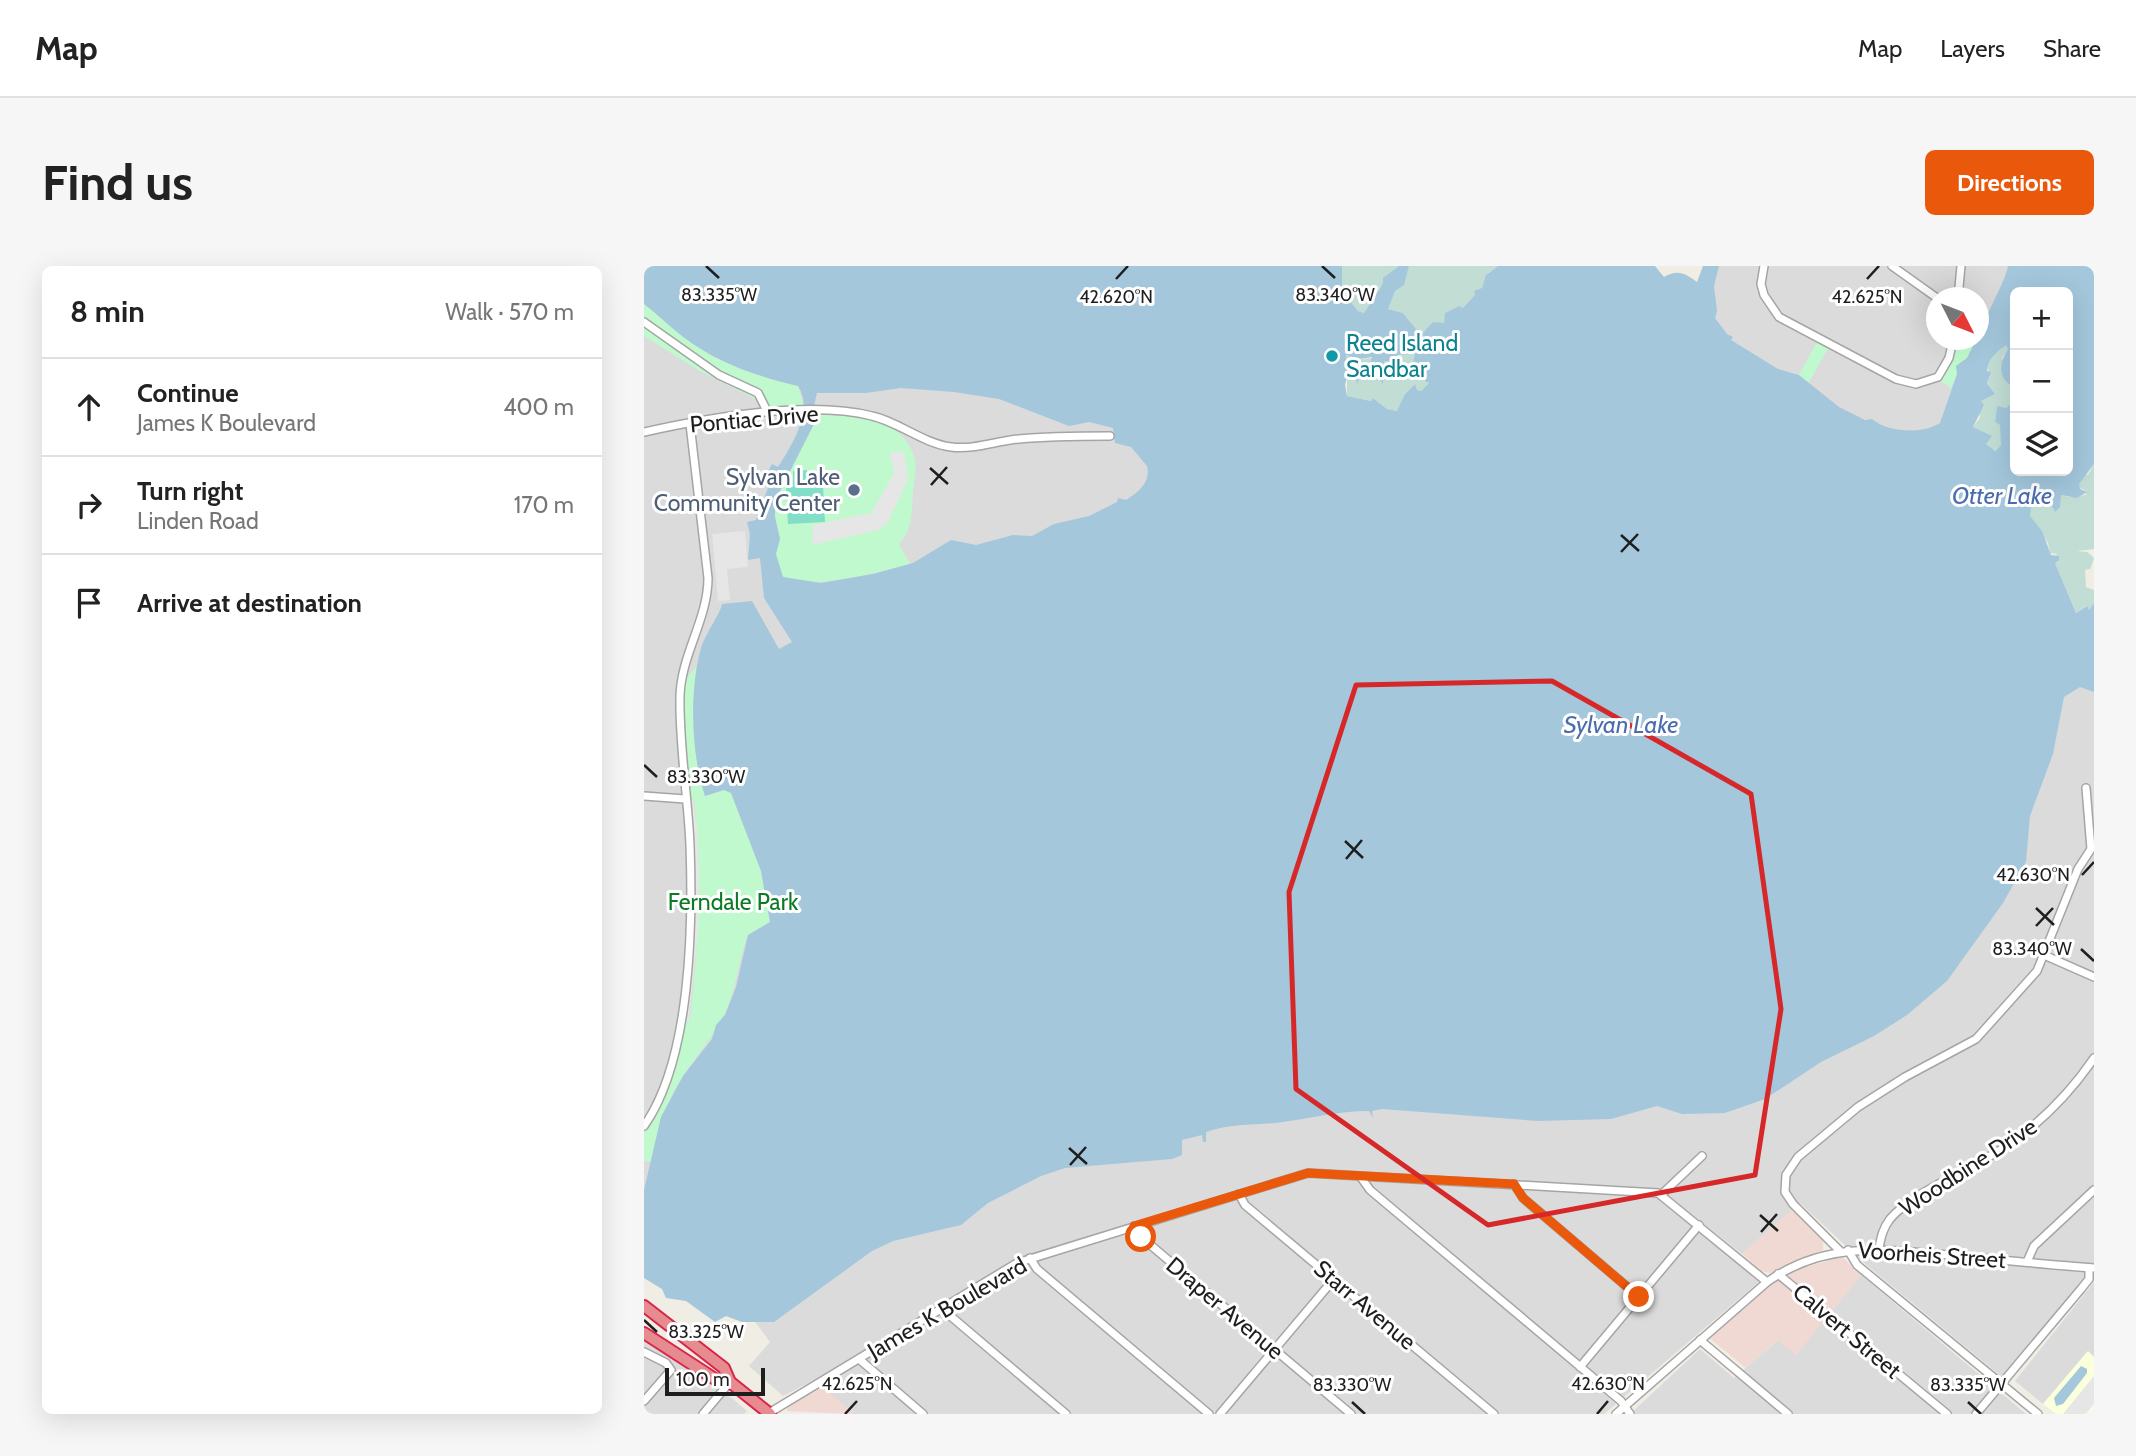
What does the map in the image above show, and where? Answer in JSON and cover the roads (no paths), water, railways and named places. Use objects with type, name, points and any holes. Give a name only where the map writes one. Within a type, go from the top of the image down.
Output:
[{"type":"highway","points":[[644,1306],[724,1368],[730,1382],[769,1414]]},
{"type":"highway","points":[[644,1334],[715,1379],[730,1382]]},
{"type":"street","points":[[1764,266],[1761,284],[1764,295],[1779,317],[1896,379],[1916,384],[1938,377],[1949,358],[1950,350]]},
{"type":"street","points":[[1892,266],[1926,290]]},
{"type":"street","points":[[1959,287],[1961,266]]},
{"type":"street","points":[[644,322],[719,374],[758,393],[768,413]]},
{"type":"street","name":"Pontiac Drive","points":[[644,432],[768,413],[802,411],[870,415],[930,441],[958,447],[1015,439],[1110,436]]},
{"type":"street","points":[[644,1126],[669,1078],[682,1010],[690,918],[690,843],[685,799],[681,681],[708,594],[690,424]]},
{"type":"street","points":[[2038,1414],[1857,1265],[1793,1204],[1785,1192],[1786,1175],[1793,1164],[1858,1107],[1905,1077],[1976,1039],[2037,971],[2078,869],[2093,849],[2086,788]]},
{"type":"street","points":[[644,796],[685,799]]},
{"type":"street","points":[[2044,956],[2094,977]]},
{"type":"street","name":"Woodbine Drive","points":[[1879,1248],[1884,1228],[1903,1207],[1995,1155],[2018,1138],[2065,1096],[2094,1058]]},
{"type":"street","points":[[1702,1156],[1661,1195],[1767,1282]]},
{"type":"street","name":"James K Boulevard","points":[[769,1414],[1005,1269],[1030,1258],[1308,1173],[1661,1195]]},
{"type":"street","points":[[1360,1176],[1370,1189],[1580,1367],[1630,1414]]},
{"type":"street","points":[[1514,1184],[1523,1198],[1639,1297]]},
{"type":"street","points":[[2027,1262],[2034,1246],[2094,1190]]},
{"type":"street","name":"Starr Avenue","points":[[1239,1194],[1245,1205],[1494,1414]]},
{"type":"street","name":"Draper Avenue","points":[[1134,1226],[1141,1237],[1351,1414]]},
{"type":"street","points":[[1580,1367],[1699,1226]]},
{"type":"street","name":"Voorheis Street","points":[[1616,1414],[1767,1282],[1814,1257],[1844,1250],[1879,1248],[2091,1268]]},
{"type":"street","points":[[1030,1258],[1037,1269],[1209,1414]]},
{"type":"street","points":[[1976,1414],[2089,1279],[2091,1268]]},
{"type":"street","name":"Calvert Street","points":[[1778,1274],[1947,1414]]},
{"type":"street","points":[[1220,1414],[1334,1279]]},
{"type":"street","points":[[941,1308],[1066,1414]]},
{"type":"street","points":[[1700,1340],[1788,1414]]},
{"type":"street","points":[[644,1352],[666,1363],[671,1371],[644,1401]]},
{"type":"street","points":[[859,1359],[923,1414]]},
{"type":"street","points":[[703,1414],[730,1382]]},
{"type":"water","name":"Sylvan Lake","points":[[644,266],[1342,266],[1342,291],[1358,311],[1364,313],[1383,283],[1383,278],[1399,266],[1409,266],[1404,285],[1395,291],[1388,309],[1403,313],[1421,335],[1433,322],[1444,323],[1445,313],[1459,306],[1463,308],[1475,295],[1474,291],[1482,288],[1486,275],[1498,266],[1655,266],[1664,277],[1681,273],[1697,282],[1703,266],[1719,266],[1714,286],[1717,311],[1715,318],[1727,334],[1733,337],[1731,340],[1778,369],[1799,375],[1839,407],[1865,420],[1872,419],[1895,429],[1914,430],[1940,423],[1957,374],[1956,366],[1967,358],[1971,350],[1989,350],[1989,312],[2008,266],[2094,266],[2094,464],[2079,484],[2080,489],[2087,492],[2077,498],[2061,495],[2060,507],[2055,512],[2046,494],[2028,504],[2031,506],[2030,516],[2042,531],[2051,555],[2059,556],[2055,563],[2076,613],[2087,606],[2089,610],[2094,603],[2094,692],[2080,687],[2064,697],[2053,754],[2030,816],[2026,862],[2003,903],[1947,981],[1907,1015],[1874,1036],[1821,1062],[1765,1099],[1725,1113],[1682,1114],[1657,1106],[1611,1119],[1538,1121],[1382,1109],[1372,1111],[1373,1118],[1369,1111],[1357,1111],[1276,1123],[1224,1127],[1206,1132],[1206,1142],[1203,1142],[1202,1135],[1182,1140],[1182,1155],[1172,1159],[1065,1168],[1041,1176],[988,1203],[961,1225],[893,1241],[872,1251],[774,1322],[742,1322],[726,1316],[715,1322],[686,1301],[666,1298],[662,1289],[644,1278],[644,1190],[661,1117],[683,1076],[712,1039],[716,1025],[725,1015],[736,987],[748,935],[770,922],[761,871],[731,793],[724,790],[705,796],[694,742],[693,703],[701,648],[722,604],[752,601],[779,649],[792,642],[764,598],[760,558],[748,560],[750,534],[747,522],[756,520],[772,477],[767,473],[772,464],[778,467],[789,448],[799,427],[804,406],[798,386],[752,373],[723,361],[682,336],[644,304]],"holes":[[[1410,349],[1415,352],[1413,365],[1428,365],[1424,373],[1427,373],[1425,381],[1429,383],[1421,391],[1417,390],[1415,384],[1405,394],[1397,411],[1387,409],[1373,398],[1371,401],[1347,396],[1347,377],[1356,379],[1357,384],[1361,374],[1357,373],[1351,363],[1348,367],[1346,355],[1359,359],[1372,357],[1364,378],[1368,380],[1371,370],[1374,369],[1383,384],[1384,361],[1391,362],[1398,355],[1408,354]],[[901,388],[999,399],[1069,426],[1089,422],[1113,428],[1115,443],[1131,447],[1147,466],[1146,482],[1126,500],[1118,498],[1117,502],[1089,516],[1054,524],[1032,536],[1013,535],[976,545],[951,540],[913,563],[873,574],[821,583],[783,577],[776,554],[780,539],[775,501],[816,420],[812,414],[817,393],[866,393]]]},
{"type":"water","points":[[2081,1366],[2087,1369],[2087,1373],[2063,1404],[2056,1406],[2054,1398]]},
{"type":"place","name":"Reed Island Sandbar","points":[[1332,356]]},
{"type":"place","name":"Sylvan Lake Community Center","points":[[854,490]]},
{"type":"water label","name":"Otter Lake","points":[[2002,495]]},
{"type":"park label","name":"Ferndale Park","points":[[733,902]]}]
